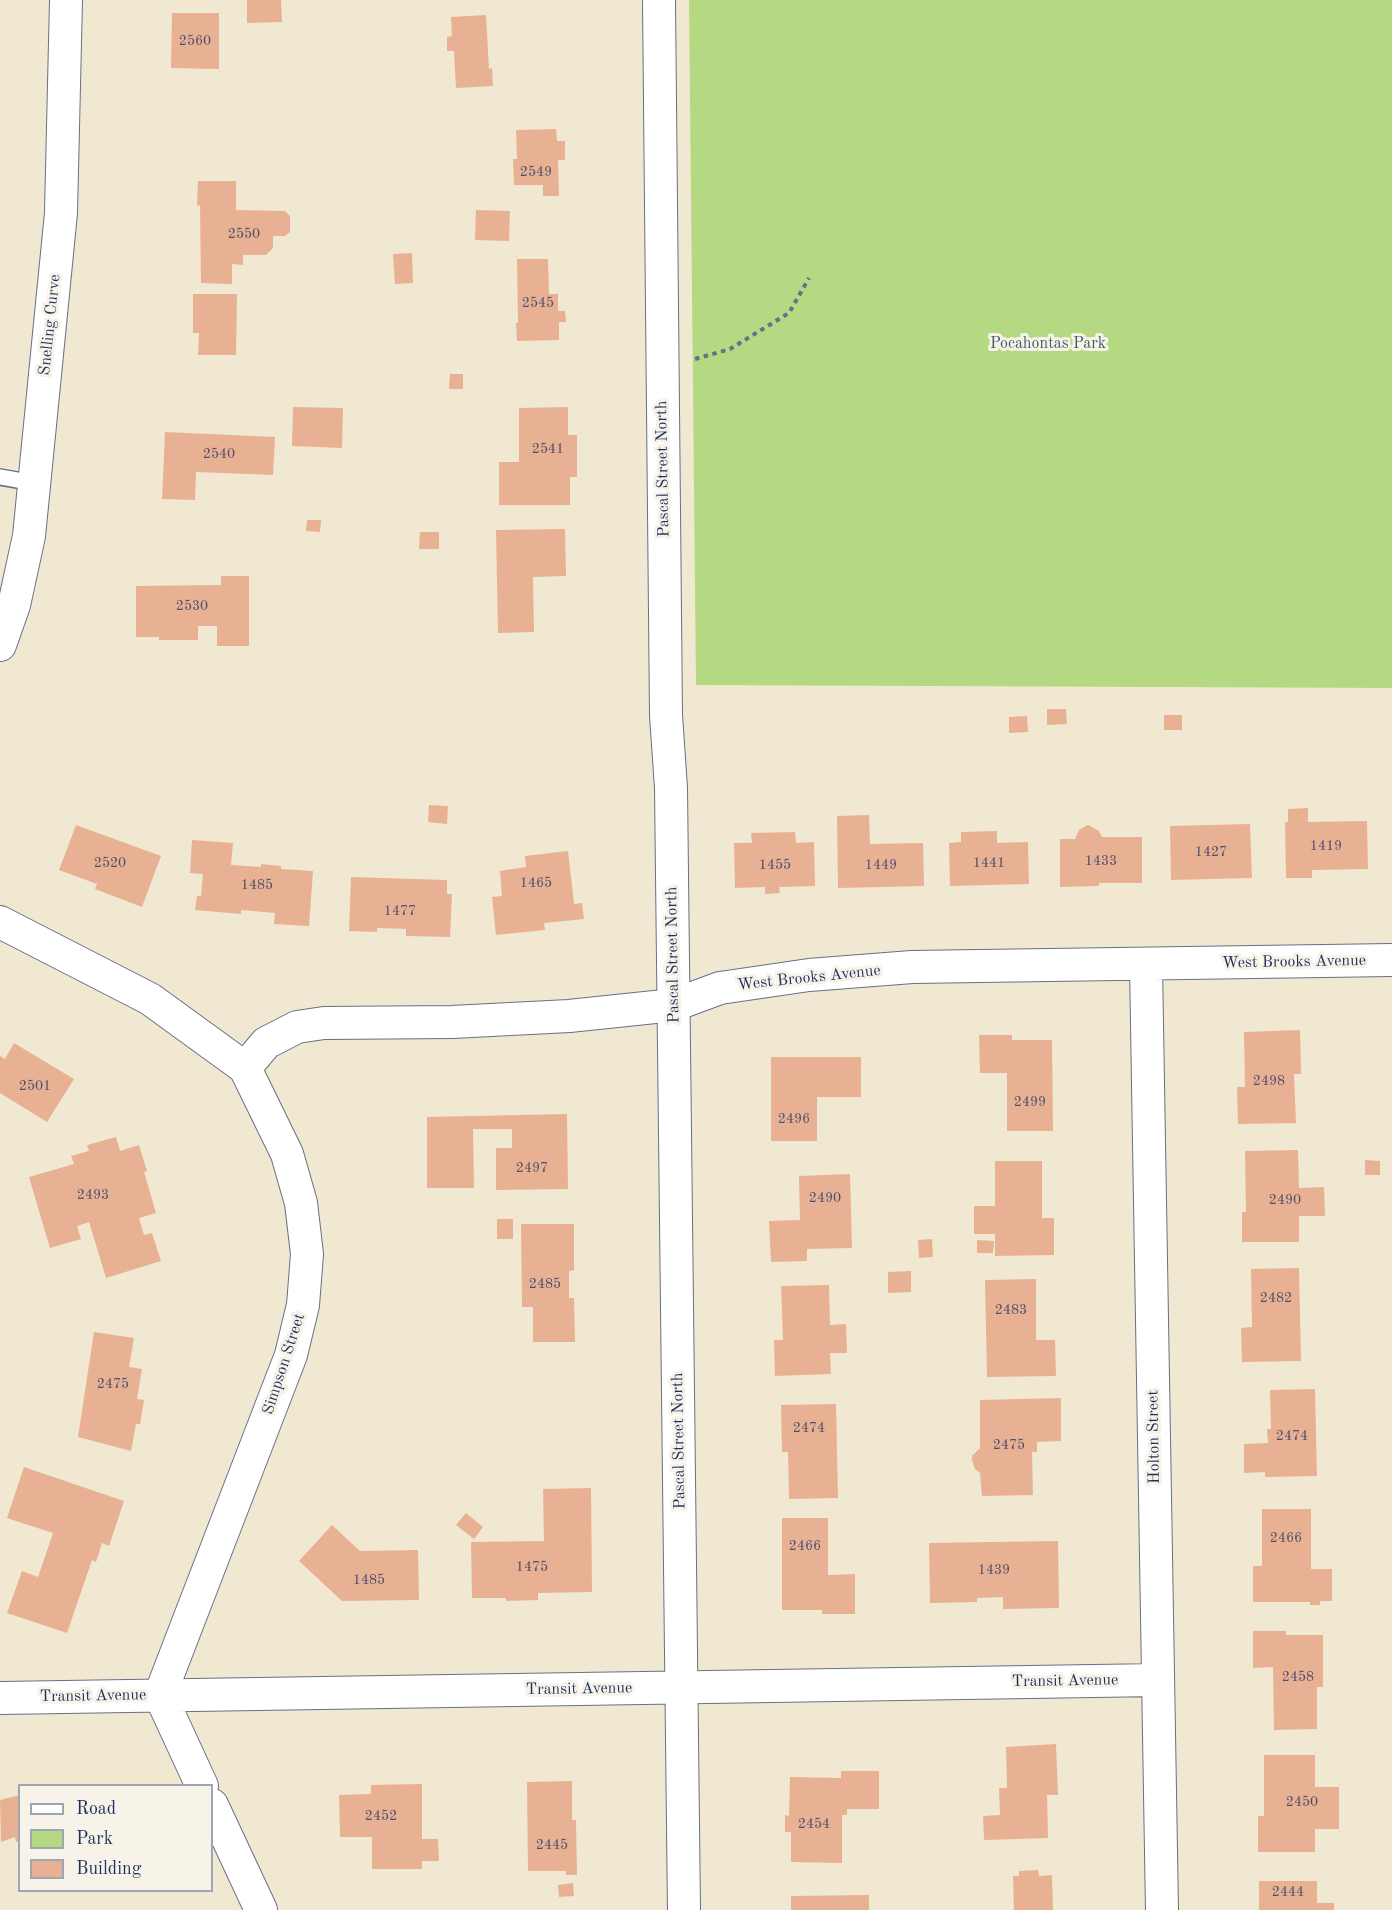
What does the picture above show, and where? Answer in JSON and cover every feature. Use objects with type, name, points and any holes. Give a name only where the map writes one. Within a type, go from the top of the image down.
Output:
[{"type":"street","name":"Snelling Curve","points":[[0,645],[14,605],[29,536],[61,213],[66,0]]},
{"type":"street","name":"Pascal Street North","points":[[658,0],[666,715],[671,788],[674,1005],[684,1910]]},
{"type":"street","name":"Simpson Street","points":[[0,922],[150,999],[245,1068],[287,1154],[302,1203],[307,1254],[303,1305],[291,1355],[160,1695]]},
{"type":"street","name":"West Brooks Avenue","points":[[245,1068],[267,1043],[297,1027],[306,1025],[452,1022],[569,1016],[674,1005],[720,988],[809,975],[912,967],[1392,960]]},
{"type":"street","name":"Holton Street","points":[[1146,964],[1162,1910]]},
{"type":"street","name":"Transit Avenue","points":[[0,1698],[1158,1680]]},
{"type":"street","points":[[160,1695],[202,1784]]},
{"type":"street","points":[[213,1807],[261,1910]]},
{"type":"lane","points":[[0,477],[34,483]]},
{"type":"path","points":[[662,361],[698,359],[730,349],[789,313],[809,278]]},
{"type":"green space","name":"Pocahontas Park","points":[[689,0],[1392,0],[1392,688],[696,685]]},
{"type":"building","points":[[247,0],[281,0],[282,22],[247,23]]},
{"type":"building","points":[[172,13],[219,13],[219,69],[171,68]]},
{"type":"building","points":[[486,15],[489,69],[492,68],[493,86],[456,88],[454,51],[447,51],[447,37],[452,36],[451,17]]},
{"type":"building","points":[[556,129],[557,141],[565,141],[565,160],[558,160],[559,196],[543,196],[543,185],[514,185],[513,159],[517,159],[516,130]]},
{"type":"building","points":[[198,181],[236,181],[236,210],[285,211],[290,216],[290,232],[285,236],[273,236],[273,248],[266,255],[243,255],[243,265],[232,264],[232,284],[201,283]]},
{"type":"building","points":[[476,210],[510,211],[509,241],[475,240]]},
{"type":"building","points":[[412,253],[413,283],[395,284],[393,254]]},
{"type":"building","points":[[517,259],[548,259],[549,294],[558,294],[558,311],[565,311],[566,322],[559,322],[559,340],[517,341]]},
{"type":"building","points":[[193,294],[237,294],[236,355],[198,355],[199,333],[193,333]]},
{"type":"building","points":[[450,374],[463,374],[463,389],[449,389]]},
{"type":"building","points":[[293,407],[343,408],[342,448],[292,446]]},
{"type":"building","points":[[568,407],[568,435],[577,435],[577,477],[570,477],[570,505],[499,505],[499,462],[519,462],[519,408]]},
{"type":"building","points":[[165,432],[275,437],[273,475],[196,472],[195,500],[162,499]]},
{"type":"building","points":[[307,520],[321,520],[320,532],[306,531]]},
{"type":"building","points":[[565,529],[566,576],[533,577],[534,632],[498,633],[496,530]]},
{"type":"building","points":[[420,532],[439,532],[439,549],[419,549]]},
{"type":"building","points":[[221,576],[249,576],[249,646],[217,646],[217,626],[198,626],[198,640],[159,640],[159,637],[136,637],[136,586],[221,585]]},
{"type":"building","points":[[1047,709],[1066,709],[1067,724],[1047,725]]},
{"type":"building","points":[[1164,715],[1182,715],[1182,730],[1164,730]]},
{"type":"building","points":[[1027,716],[1028,732],[1009,733],[1009,717]]},
{"type":"building","points":[[429,805],[448,806],[447,824],[428,822]]},
{"type":"building","points":[[1308,808],[1308,822],[1367,821],[1368,869],[1312,870],[1312,878],[1286,878],[1285,822],[1288,822],[1288,809]]},
{"type":"building","points":[[869,815],[870,844],[923,843],[924,886],[838,888],[837,816]]},
{"type":"building","points":[[1250,824],[1252,878],[1171,880],[1170,826]]},
{"type":"building","points":[[76,825],[161,856],[142,907],[95,889],[97,884],[59,870]]},
{"type":"building","points":[[1088,825],[1099,831],[1102,837],[1142,837],[1142,883],[1099,883],[1099,886],[1060,887],[1060,839],[1075,839],[1079,830]]},
{"type":"building","points":[[997,831],[997,843],[1028,842],[1029,884],[950,886],[949,843],[961,842],[961,832]]},
{"type":"building","points":[[795,832],[796,843],[814,842],[815,886],[779,887],[780,893],[765,894],[765,887],[735,888],[734,843],[752,843],[751,833]]},
{"type":"building","points":[[192,840],[233,843],[231,865],[261,867],[261,864],[281,866],[281,869],[313,871],[309,926],[274,924],[275,913],[241,910],[241,914],[195,910],[197,896],[201,896],[203,874],[190,873]]},
{"type":"building","points":[[568,851],[574,904],[582,903],[584,919],[544,923],[545,930],[496,935],[492,897],[502,896],[500,871],[526,867],[525,856]]},
{"type":"building","points":[[351,877],[447,880],[447,894],[452,894],[450,937],[406,936],[406,929],[377,928],[377,932],[349,931]]},
{"type":"building","points":[[1300,1030],[1301,1074],[1294,1074],[1296,1123],[1238,1124],[1237,1087],[1245,1087],[1244,1032]]},
{"type":"building","points":[[979,1035],[1012,1035],[1012,1040],[1052,1040],[1053,1131],[1007,1131],[1007,1073],[980,1073]]},
{"type":"building","points":[[14,1043],[74,1079],[47,1122],[0,1093],[0,1056],[5,1059]]},
{"type":"building","points":[[771,1057],[861,1057],[861,1097],[817,1097],[817,1141],[771,1141]]},
{"type":"building","points":[[567,1114],[568,1189],[496,1190],[496,1148],[512,1148],[512,1129],[473,1129],[474,1188],[427,1188],[427,1117]]},
{"type":"building","points":[[116,1137],[120,1151],[139,1145],[156,1213],[139,1218],[144,1235],[152,1233],[161,1261],[106,1278],[89,1222],[77,1226],[81,1239],[50,1248],[29,1177],[74,1164],[71,1156],[89,1151],[87,1145]]},
{"type":"building","points":[[1298,1150],[1299,1188],[1324,1187],[1325,1216],[1299,1216],[1299,1242],[1242,1242],[1242,1212],[1246,1212],[1245,1151]]},
{"type":"building","points":[[1365,1160],[1380,1161],[1380,1175],[1365,1175]]},
{"type":"building","points":[[995,1161],[1042,1161],[1042,1218],[1054,1218],[1054,1255],[995,1256],[995,1234],[974,1234],[974,1206],[995,1206]]},
{"type":"building","points":[[850,1174],[852,1248],[807,1249],[807,1261],[771,1262],[769,1221],[800,1220],[799,1176]]},
{"type":"building","points":[[497,1219],[513,1219],[513,1239],[497,1239]]},
{"type":"building","points":[[521,1224],[574,1224],[574,1270],[569,1271],[569,1298],[574,1298],[575,1342],[533,1342],[533,1307],[522,1307]]},
{"type":"building","points":[[932,1239],[933,1257],[919,1258],[918,1240]]},
{"type":"building","points":[[977,1240],[994,1241],[993,1253],[977,1253]]},
{"type":"building","points":[[1299,1268],[1301,1361],[1242,1362],[1241,1328],[1252,1327],[1251,1269]]},
{"type":"building","points":[[911,1271],[911,1292],[888,1293],[888,1272]]},
{"type":"building","points":[[1036,1279],[1036,1340],[1055,1340],[1056,1376],[987,1377],[985,1280]]},
{"type":"building","points":[[829,1285],[830,1325],[846,1324],[847,1353],[830,1353],[831,1374],[775,1376],[774,1340],[783,1340],[781,1286]]},
{"type":"building","points":[[94,1332],[134,1338],[129,1367],[142,1369],[137,1399],[144,1400],[140,1424],[136,1424],[131,1451],[78,1437]]},
{"type":"building","points":[[1315,1389],[1317,1476],[1265,1477],[1265,1472],[1244,1473],[1244,1444],[1268,1443],[1267,1429],[1271,1429],[1270,1390]]},
{"type":"building","points":[[1061,1398],[1061,1441],[1037,1442],[1037,1452],[1032,1452],[1033,1495],[982,1496],[980,1473],[975,1469],[972,1460],[972,1456],[980,1448],[980,1400]]},
{"type":"building","points":[[836,1404],[838,1498],[789,1499],[788,1452],[782,1452],[781,1405]]},
{"type":"building","points":[[24,1467],[124,1501],[109,1546],[102,1543],[96,1562],[92,1560],[67,1633],[7,1613],[22,1571],[38,1577],[53,1533],[7,1518]]},
{"type":"building","points":[[591,1488],[592,1592],[538,1593],[538,1600],[506,1601],[506,1598],[472,1598],[471,1542],[544,1541],[543,1489]]},
{"type":"building","points":[[1262,1509],[1311,1509],[1311,1569],[1332,1569],[1332,1601],[1320,1601],[1320,1605],[1310,1605],[1310,1602],[1253,1602],[1253,1566],[1262,1566]]},
{"type":"building","points":[[466,1513],[483,1527],[474,1539],[456,1525]]},
{"type":"building","points":[[782,1518],[828,1518],[828,1575],[855,1574],[855,1614],[822,1614],[822,1610],[782,1610]]},
{"type":"building","points":[[332,1525],[360,1551],[418,1550],[419,1600],[342,1601],[299,1561]]},
{"type":"building","points":[[1058,1541],[1059,1608],[1003,1609],[1003,1597],[977,1598],[977,1602],[930,1603],[929,1543]]},
{"type":"building","points":[[1253,1631],[1286,1631],[1286,1635],[1323,1635],[1323,1687],[1317,1687],[1317,1729],[1274,1730],[1273,1667],[1253,1668]]},
{"type":"building","points":[[1056,1744],[1058,1795],[1047,1795],[1048,1838],[984,1840],[983,1816],[1000,1815],[999,1788],[1007,1788],[1006,1747]]},
{"type":"building","points":[[1264,1755],[1315,1755],[1315,1787],[1339,1787],[1339,1829],[1315,1829],[1315,1852],[1258,1852],[1258,1816],[1264,1816]]},
{"type":"building","points":[[841,1771],[879,1771],[879,1809],[847,1809],[847,1815],[842,1815],[842,1863],[791,1862],[791,1832],[785,1832],[785,1815],[789,1816],[790,1777],[841,1778]]},
{"type":"building","points":[[572,1781],[572,1820],[576,1820],[577,1875],[566,1875],[566,1871],[528,1871],[527,1782]]},
{"type":"building","points":[[422,1784],[422,1839],[438,1839],[439,1861],[422,1861],[422,1869],[372,1869],[372,1837],[340,1837],[339,1795],[371,1794],[371,1785]]},
{"type":"building","points":[[18,1796],[18,1842],[16,1842],[15,1837],[1,1842],[0,1800]]},
{"type":"building","points":[[1038,1870],[1039,1876],[1052,1875],[1053,1910],[1014,1910],[1013,1876],[1019,1876],[1019,1871]]},
{"type":"building","points":[[1259,1881],[1317,1881],[1317,1903],[1334,1903],[1334,1910],[1259,1910]]},
{"type":"building","points":[[573,1883],[574,1896],[559,1897],[558,1885]]},
{"type":"building","points":[[869,1895],[869,1910],[791,1910],[791,1896]]}]
